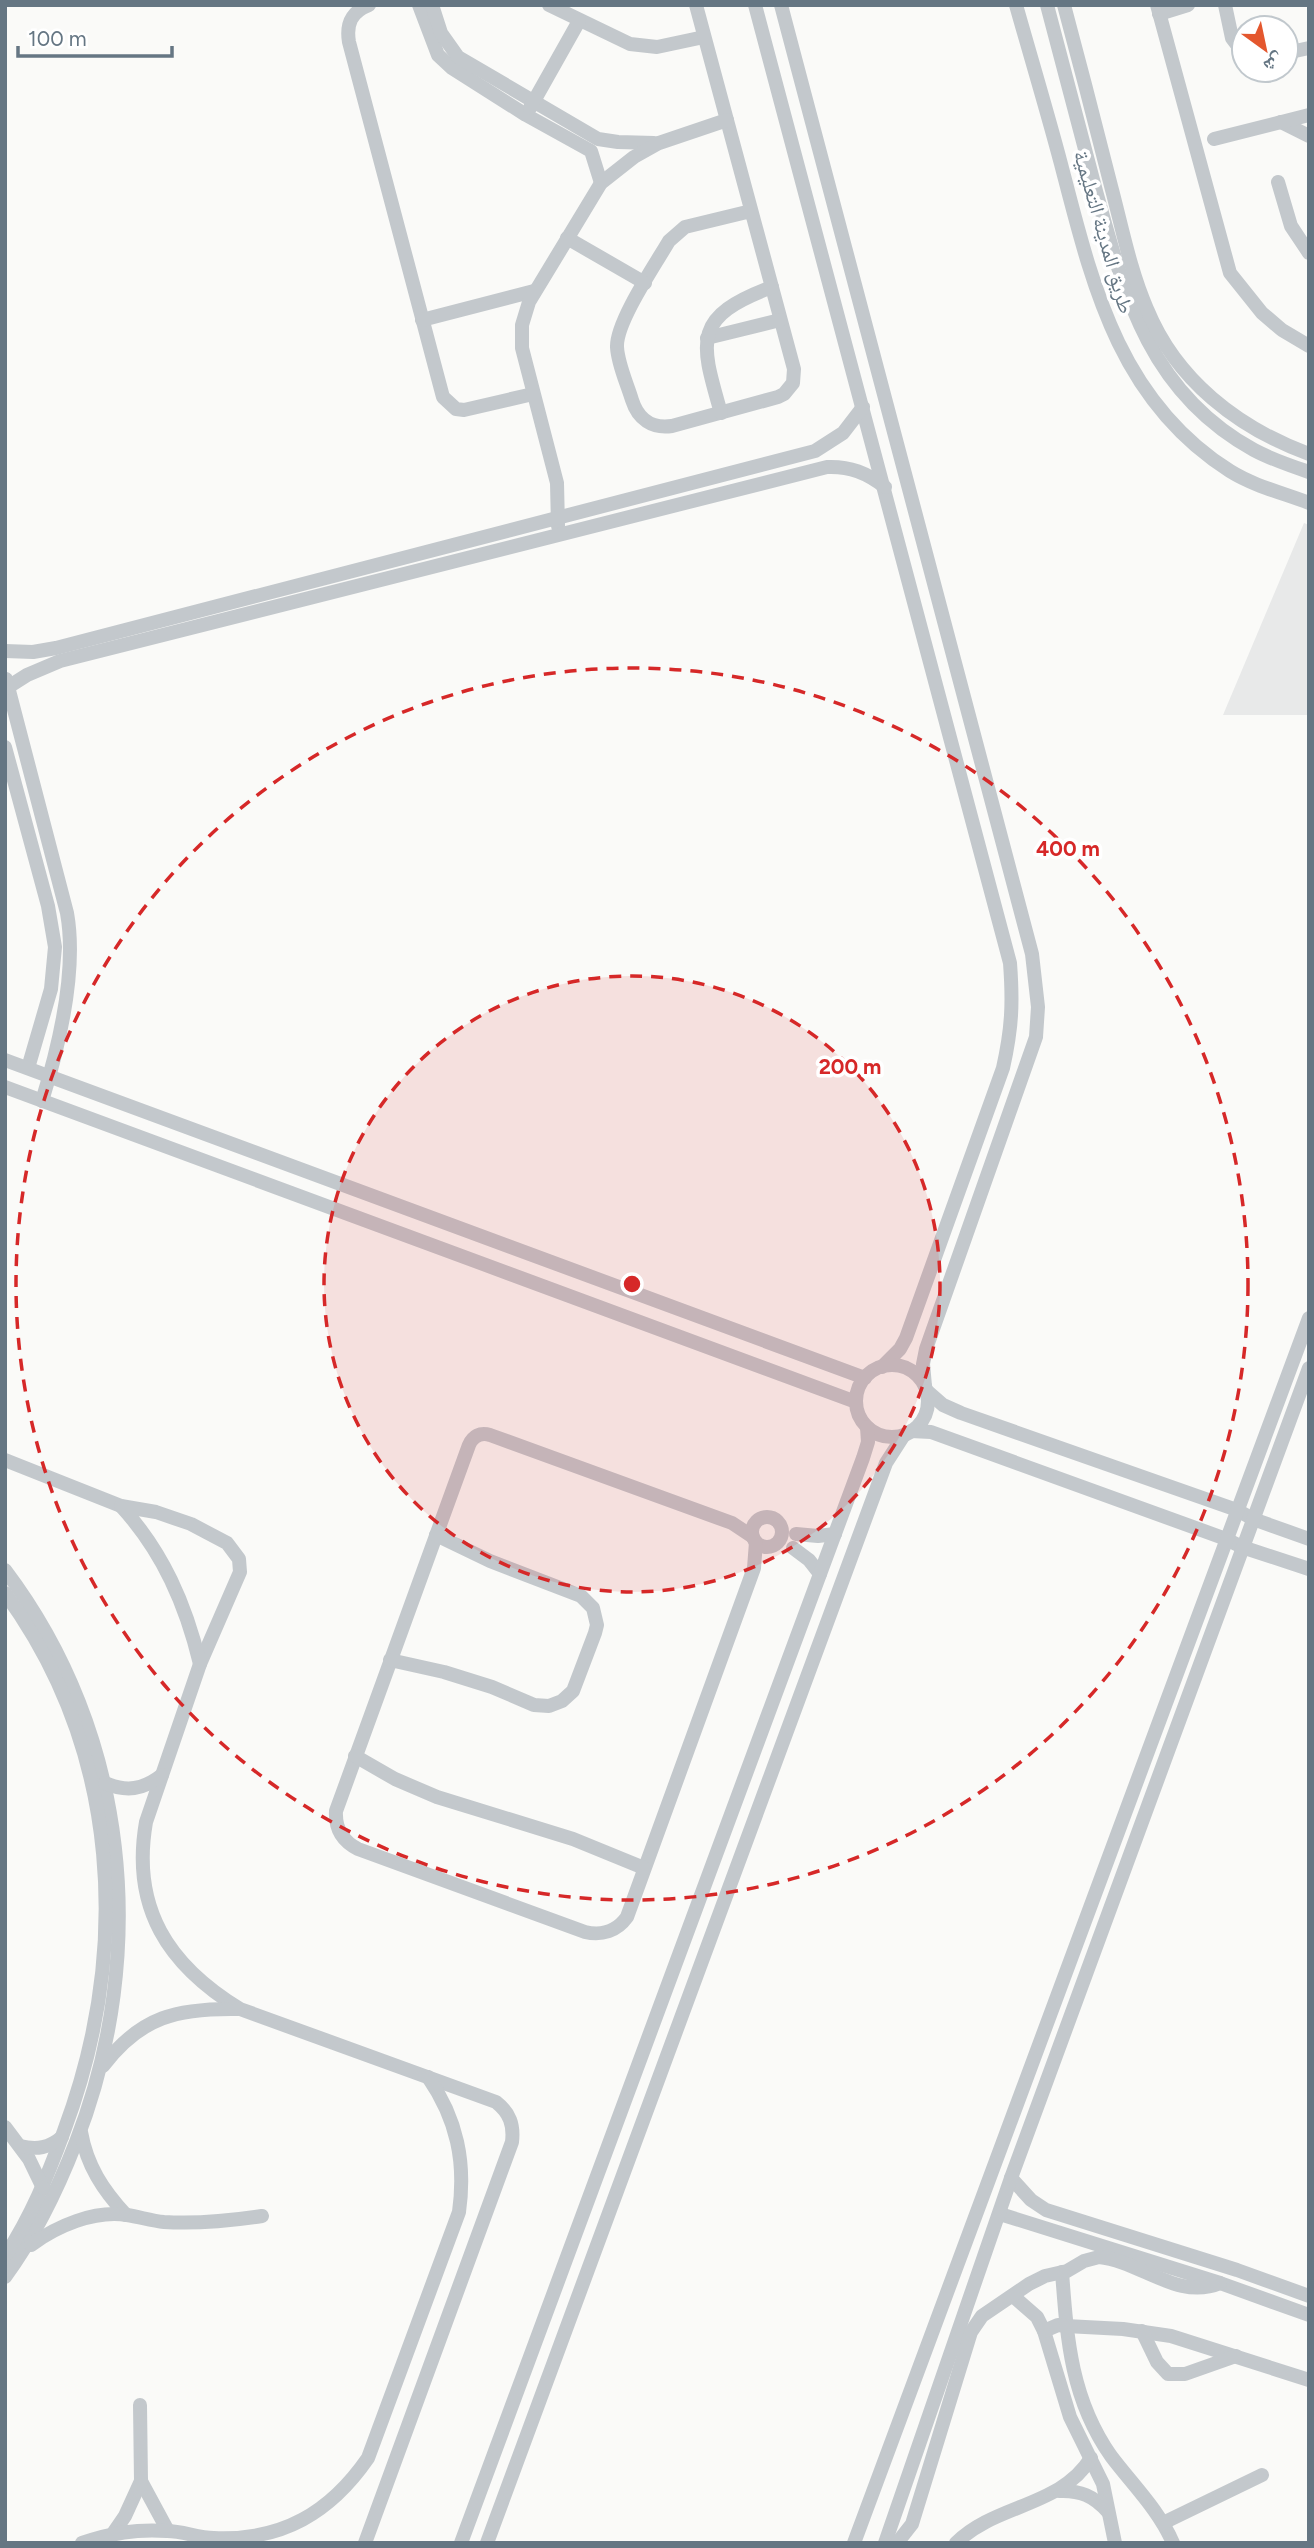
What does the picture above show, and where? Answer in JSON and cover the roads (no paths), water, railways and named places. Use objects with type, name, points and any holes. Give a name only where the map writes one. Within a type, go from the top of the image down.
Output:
[{"type":"street","points":[[369,5],[351,18],[347,30],[349,42],[443,397],[456,409],[464,410],[533,394]]},
{"type":"street","points":[[419,5],[438,55],[464,77],[592,151],[601,183]]},
{"type":"street","points":[[432,5],[441,33],[458,57],[598,139],[638,144],[659,143]]},
{"type":"street","points":[[549,5],[618,40],[643,47],[670,45],[704,37]]},
{"type":"street","points":[[696,5],[794,369],[794,377],[789,389],[778,397],[663,427],[646,422],[635,408],[618,354],[617,344],[622,325],[676,233],[695,225],[751,211]]},
{"type":"street","points":[[461,2543],[866,1450],[869,1433],[856,1402],[858,1392],[865,1378],[882,1367],[900,1349],[906,1338],[1003,1068],[1012,1031],[1010,963],[755,5]]},
{"type":"street","points":[[487,2543],[881,1476],[892,1451],[926,1414],[923,1364],[926,1349],[1035,1037],[1038,1007],[1032,954],[781,5]]},
{"type":"street","name":"طريق المدينة التعليمية","points":[[1016,5],[1087,264],[1102,309],[1126,360],[1149,395],[1176,428],[1206,453],[1232,472],[1254,483],[1309,503]]},
{"type":"street","name":"طريق المدينة التعليمية","points":[[1047,5],[1119,273],[1139,326],[1190,400],[1224,430],[1256,451],[1309,472]]},
{"type":"street","points":[[1064,5],[1136,279],[1155,327],[1182,368],[1214,401],[1258,431],[1309,454]]},
{"type":"street","points":[[1188,5],[1158,9],[1230,273],[1262,313],[1282,330],[1309,346]]},
{"type":"street","points":[[1225,5],[1230,24]]},
{"type":"street","points":[[526,115],[579,21]]},
{"type":"street","points":[[1214,139],[1309,116]]},
{"type":"street","points":[[578,530],[575,514],[557,483],[523,360],[521,336],[525,313],[534,291],[601,183],[634,157],[659,143],[727,120]]},
{"type":"street","points":[[1281,122],[1309,136]]},
{"type":"street","points":[[1278,182],[1291,226],[1309,253]]},
{"type":"street","points":[[567,239],[645,284]]},
{"type":"street","points":[[721,413],[706,360],[712,326],[729,306],[772,287]]},
{"type":"street","points":[[422,320],[534,291]]},
{"type":"street","points":[[708,338],[780,320]]},
{"type":"street","points":[[5,651],[33,652],[56,648],[815,451],[843,433],[863,407]]},
{"type":"street","points":[[42,1101],[50,1077],[70,973],[69,928],[6,685],[60,661],[827,467],[864,473],[885,487]]},
{"type":"street","points":[[557,483],[559,535]]},
{"type":"street","points":[[929,658],[953,651]]},
{"type":"street","points":[[5,747],[48,906],[55,947],[51,989],[28,1068]]},
{"type":"street","points":[[5,1060],[865,1378]]},
{"type":"street","points":[[5,1087],[856,1402]]},
{"type":"street","points":[[854,2543],[1309,1318]]},
{"type":"street","points":[[882,1367],[890,1365],[914,1372],[943,1405],[961,1413],[1237,1510],[1253,1519],[1309,1539]]},
{"type":"street","points":[[885,2543],[1011,2178],[1309,1368]]},
{"type":"street","points":[[867,1427],[888,1436],[931,1432],[1242,1547],[1309,1569]]},
{"type":"street","points":[[732,1523],[772,1517],[779,1522],[778,1539],[754,1568],[623,1922],[606,1933],[592,1934],[358,1849],[342,1837],[335,1818],[336,1811],[469,1445],[474,1438],[482,1434],[490,1435],[732,1523],[778,1539],[835,1534]]},
{"type":"street","points":[[5,1460],[121,1506],[156,1512],[191,1524],[227,1543],[239,1559],[240,1572],[200,1664],[146,1822],[142,1868],[149,1906],[176,1957],[204,1985],[240,2009],[496,2102],[505,2109],[511,2119],[512,2143],[365,2543]]},
{"type":"street","points":[[121,1506],[142,1529],[167,1571],[187,1617],[200,1664]]},
{"type":"street","points":[[756,1521],[752,1529],[778,1539],[809,1560],[820,1574]]},
{"type":"street","points":[[390,1660],[443,1672],[492,1687],[534,1705],[548,1706],[562,1701],[573,1691],[595,1633],[597,1625],[593,1608],[581,1596],[517,1573],[436,1535]]},
{"type":"street","points":[[5,1570],[46,1631],[68,1673],[86,1717],[105,1783],[118,1871],[120,1914],[118,1957],[99,2071]]},
{"type":"street","points":[[5,1593],[47,1662],[70,1713],[92,1785],[106,1884],[106,1944],[81,2130],[48,2210],[21,2244]]},
{"type":"street","points":[[355,1756],[395,1779],[437,1797],[543,1828],[644,1868]]},
{"type":"street","points":[[105,1783],[128,1789],[152,1783],[162,1775]]},
{"type":"street","points":[[118,1871],[142,1868]]},
{"type":"street","points":[[5,2277],[21,2244],[62,2137],[99,2071],[122,2044],[150,2023],[171,2014],[194,2009],[240,2009]]},
{"type":"street","points":[[82,2543],[114,2532],[168,2530],[212,2538],[247,2538],[293,2525],[314,2514],[335,2499],[353,2480],[368,2458],[459,2212],[463,2171],[456,2131],[428,2077]]},
{"type":"street","points":[[5,2127],[20,2146],[43,2188]]},
{"type":"street","points":[[81,2130],[89,2162],[96,2176],[126,2215]]},
{"type":"street","points":[[20,2146],[43,2148],[62,2137]]},
{"type":"street","points":[[1011,2178],[1031,2200],[1046,2210],[1237,2270],[1309,2297]]},
{"type":"street","points":[[1000,2214],[1220,2283],[1309,2315]]},
{"type":"street","points":[[5,2256],[21,2244],[74,2222],[100,2216],[126,2215],[161,2222],[195,2223],[262,2216]]},
{"type":"street","points":[[897,2543],[912,2524],[971,2332],[982,2316],[1045,2276],[1099,2257],[1188,2288],[1209,2288],[1220,2283]]},
{"type":"street","points":[[1062,2272],[1068,2348],[1083,2403],[1095,2429],[1163,2523],[1173,2543]]},
{"type":"street","points":[[1013,2296],[1037,2317],[1044,2331],[1066,2406],[1103,2484],[1115,2543]]},
{"type":"street","points":[[1044,2331],[1058,2325],[1142,2331],[1171,2336],[1309,2380]]},
{"type":"street","points":[[1142,2331],[1157,2362],[1168,2374],[1185,2374],[1236,2356]]},
{"type":"street","points":[[1051,2351],[1060,2352],[1068,2348]]},
{"type":"street","points":[[114,2532],[125,2516],[141,2481],[140,2405]]},
{"type":"street","points":[[956,2543],[989,2522],[1057,2491],[1077,2477],[1091,2458]]},
{"type":"street","points":[[1103,2484],[1111,2473],[1125,2473]]},
{"type":"street","points":[[1163,2523],[1262,2475]]},
{"type":"street","points":[[141,2481],[168,2530]]},
{"type":"street","points":[[1057,2491],[1072,2490],[1086,2494],[1098,2501],[1108,2512]]}]
